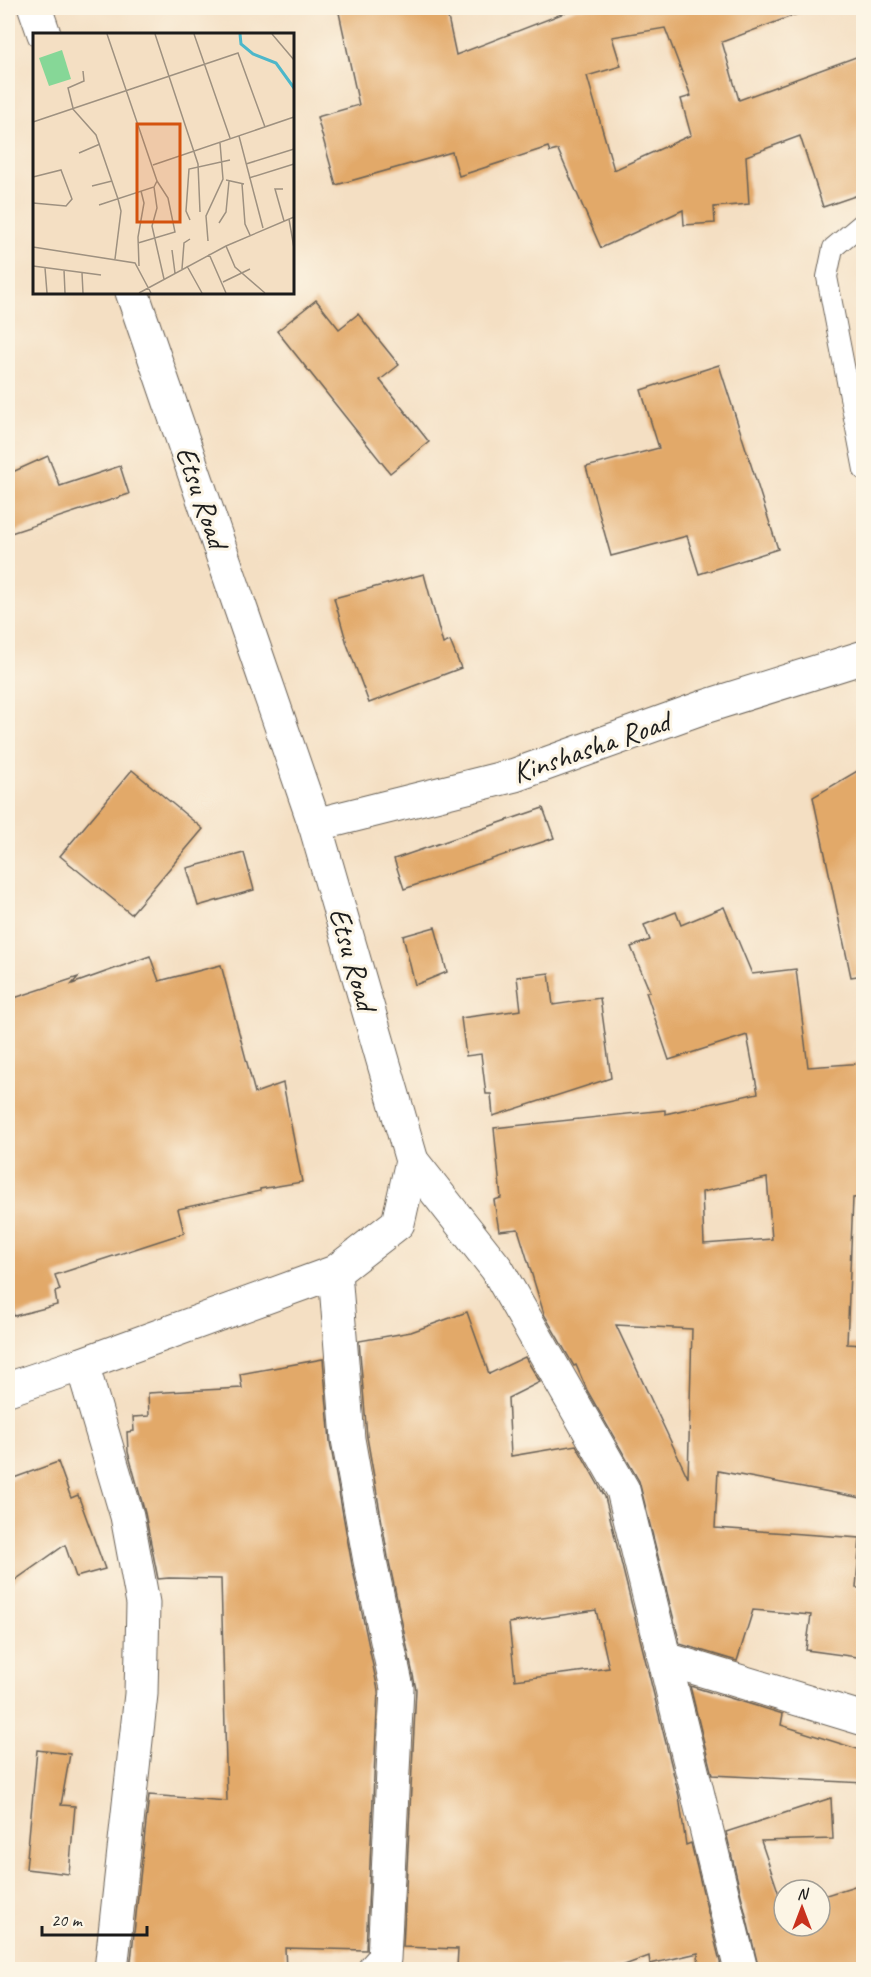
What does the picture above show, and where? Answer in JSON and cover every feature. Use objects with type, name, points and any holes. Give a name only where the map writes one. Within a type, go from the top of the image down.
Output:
[{"type":"street","points":[[35,8],[44,33]]},
{"type":"street","name":"Etsu Road","points":[[8,1389],[335,1272],[399,1223],[412,1161],[315,825],[133,294]]},
{"type":"street","name":"Kinshasha Road","points":[[315,825],[515,775],[704,707],[864,657]]},
{"type":"street","points":[[412,1161],[497,1269],[623,1490],[741,1970]]},
{"type":"street","points":[[335,1272],[348,1440],[370,1562],[397,1688],[384,1959],[374,1970]]},
{"type":"street","points":[[82,1364],[127,1516],[143,1603],[141,1694],[111,1970]]},
{"type":"street","points":[[666,1659],[864,1719]]},
{"type":"lane","points":[[864,222],[832,248],[827,277],[864,470]]},
{"type":"building","points":[[338,8],[446,8],[456,55],[577,8],[807,8],[808,10],[722,42],[739,100],[864,54],[864,193],[823,207],[800,136],[746,156],[749,204],[714,207],[715,223],[684,225],[683,210],[601,248],[558,150],[550,152],[548,147],[459,176],[452,152],[336,185],[317,117],[359,105]],"holes":[[[665,28],[691,96],[681,99],[691,135],[614,170],[587,76],[621,66],[612,37]]]},
{"type":"building","points":[[316,300],[339,329],[358,314],[399,365],[380,380],[429,442],[390,473],[277,331]]},
{"type":"building","points":[[719,365],[778,549],[699,574],[687,536],[611,556],[586,467],[659,448],[641,390]]},
{"type":"building","points":[[48,456],[60,486],[120,466],[129,494],[8,534],[8,474]]},
{"type":"building","points":[[424,574],[443,644],[450,641],[461,668],[369,703],[347,644],[334,598]]},
{"type":"building","points":[[864,767],[864,975],[851,977],[813,797]]},
{"type":"building","points":[[132,770],[203,829],[131,914],[60,856]]},
{"type":"building","points":[[543,808],[554,838],[404,889],[394,859]]},
{"type":"building","points":[[244,853],[254,890],[198,906],[187,868]]},
{"type":"building","points":[[724,907],[752,974],[796,969],[808,1067],[864,1063],[864,1197],[853,1198],[847,1344],[864,1345],[862,1498],[718,1471],[715,1528],[860,1538],[856,1588],[864,1588],[864,1658],[806,1650],[811,1615],[753,1610],[737,1661],[680,1644],[639,1481],[587,1390],[576,1365],[574,1366],[544,1314],[518,1229],[499,1231],[494,1200],[501,1198],[494,1128],[665,1110],[665,1114],[758,1093],[747,1035],[669,1060],[646,992],[650,992],[631,947],[650,940],[644,925],[676,912],[681,925]],"holes":[[[767,1178],[772,1239],[704,1244],[702,1192]],[[616,1325],[692,1329],[688,1478]]]},
{"type":"building","points":[[435,927],[447,972],[415,985],[403,936]]},
{"type":"building","points":[[150,956],[159,981],[221,965],[255,1093],[283,1083],[302,1182],[260,1189],[260,1191],[178,1209],[184,1233],[55,1275],[60,1290],[55,1292],[57,1305],[14,1316],[8,1294],[8,1000],[78,977],[72,984]]},
{"type":"building","points":[[549,973],[553,1005],[600,998],[611,1078],[493,1116],[491,1094],[486,1094],[481,1054],[466,1056],[461,1018],[521,1010],[517,977]]},
{"type":"building","points":[[467,1312],[489,1374],[525,1357],[540,1382],[508,1398],[511,1456],[576,1445],[605,1497],[679,1796],[686,1845],[691,1843],[722,1970],[699,1970],[698,1953],[650,1964],[649,1956],[611,1970],[457,1968],[458,1949],[403,1947],[416,1689],[388,1557],[367,1437],[359,1341],[411,1332]],"holes":[[[596,1610],[609,1668],[515,1680],[509,1623]]]},
{"type":"building","points":[[323,1359],[330,1442],[378,1690],[366,1950],[285,1948],[286,1970],[130,1970],[149,1795],[227,1801],[221,1579],[158,1579],[145,1513],[128,1452],[127,1432],[134,1431],[133,1417],[149,1416],[148,1393],[242,1388],[240,1374]]},
{"type":"building","points":[[58,1462],[71,1498],[78,1495],[105,1569],[76,1577],[65,1545],[8,1585],[8,1480]]},
{"type":"building","points":[[690,1686],[783,1714],[781,1725],[864,1751],[864,1783],[712,1775]]},
{"type":"building","points":[[37,1750],[70,1754],[61,1805],[75,1806],[69,1874],[26,1869]]},
{"type":"building","points":[[831,1798],[833,1839],[761,1841],[774,1878],[772,1938],[832,1938],[832,1893],[864,1883],[864,1970],[759,1970],[726,1832]]}]
